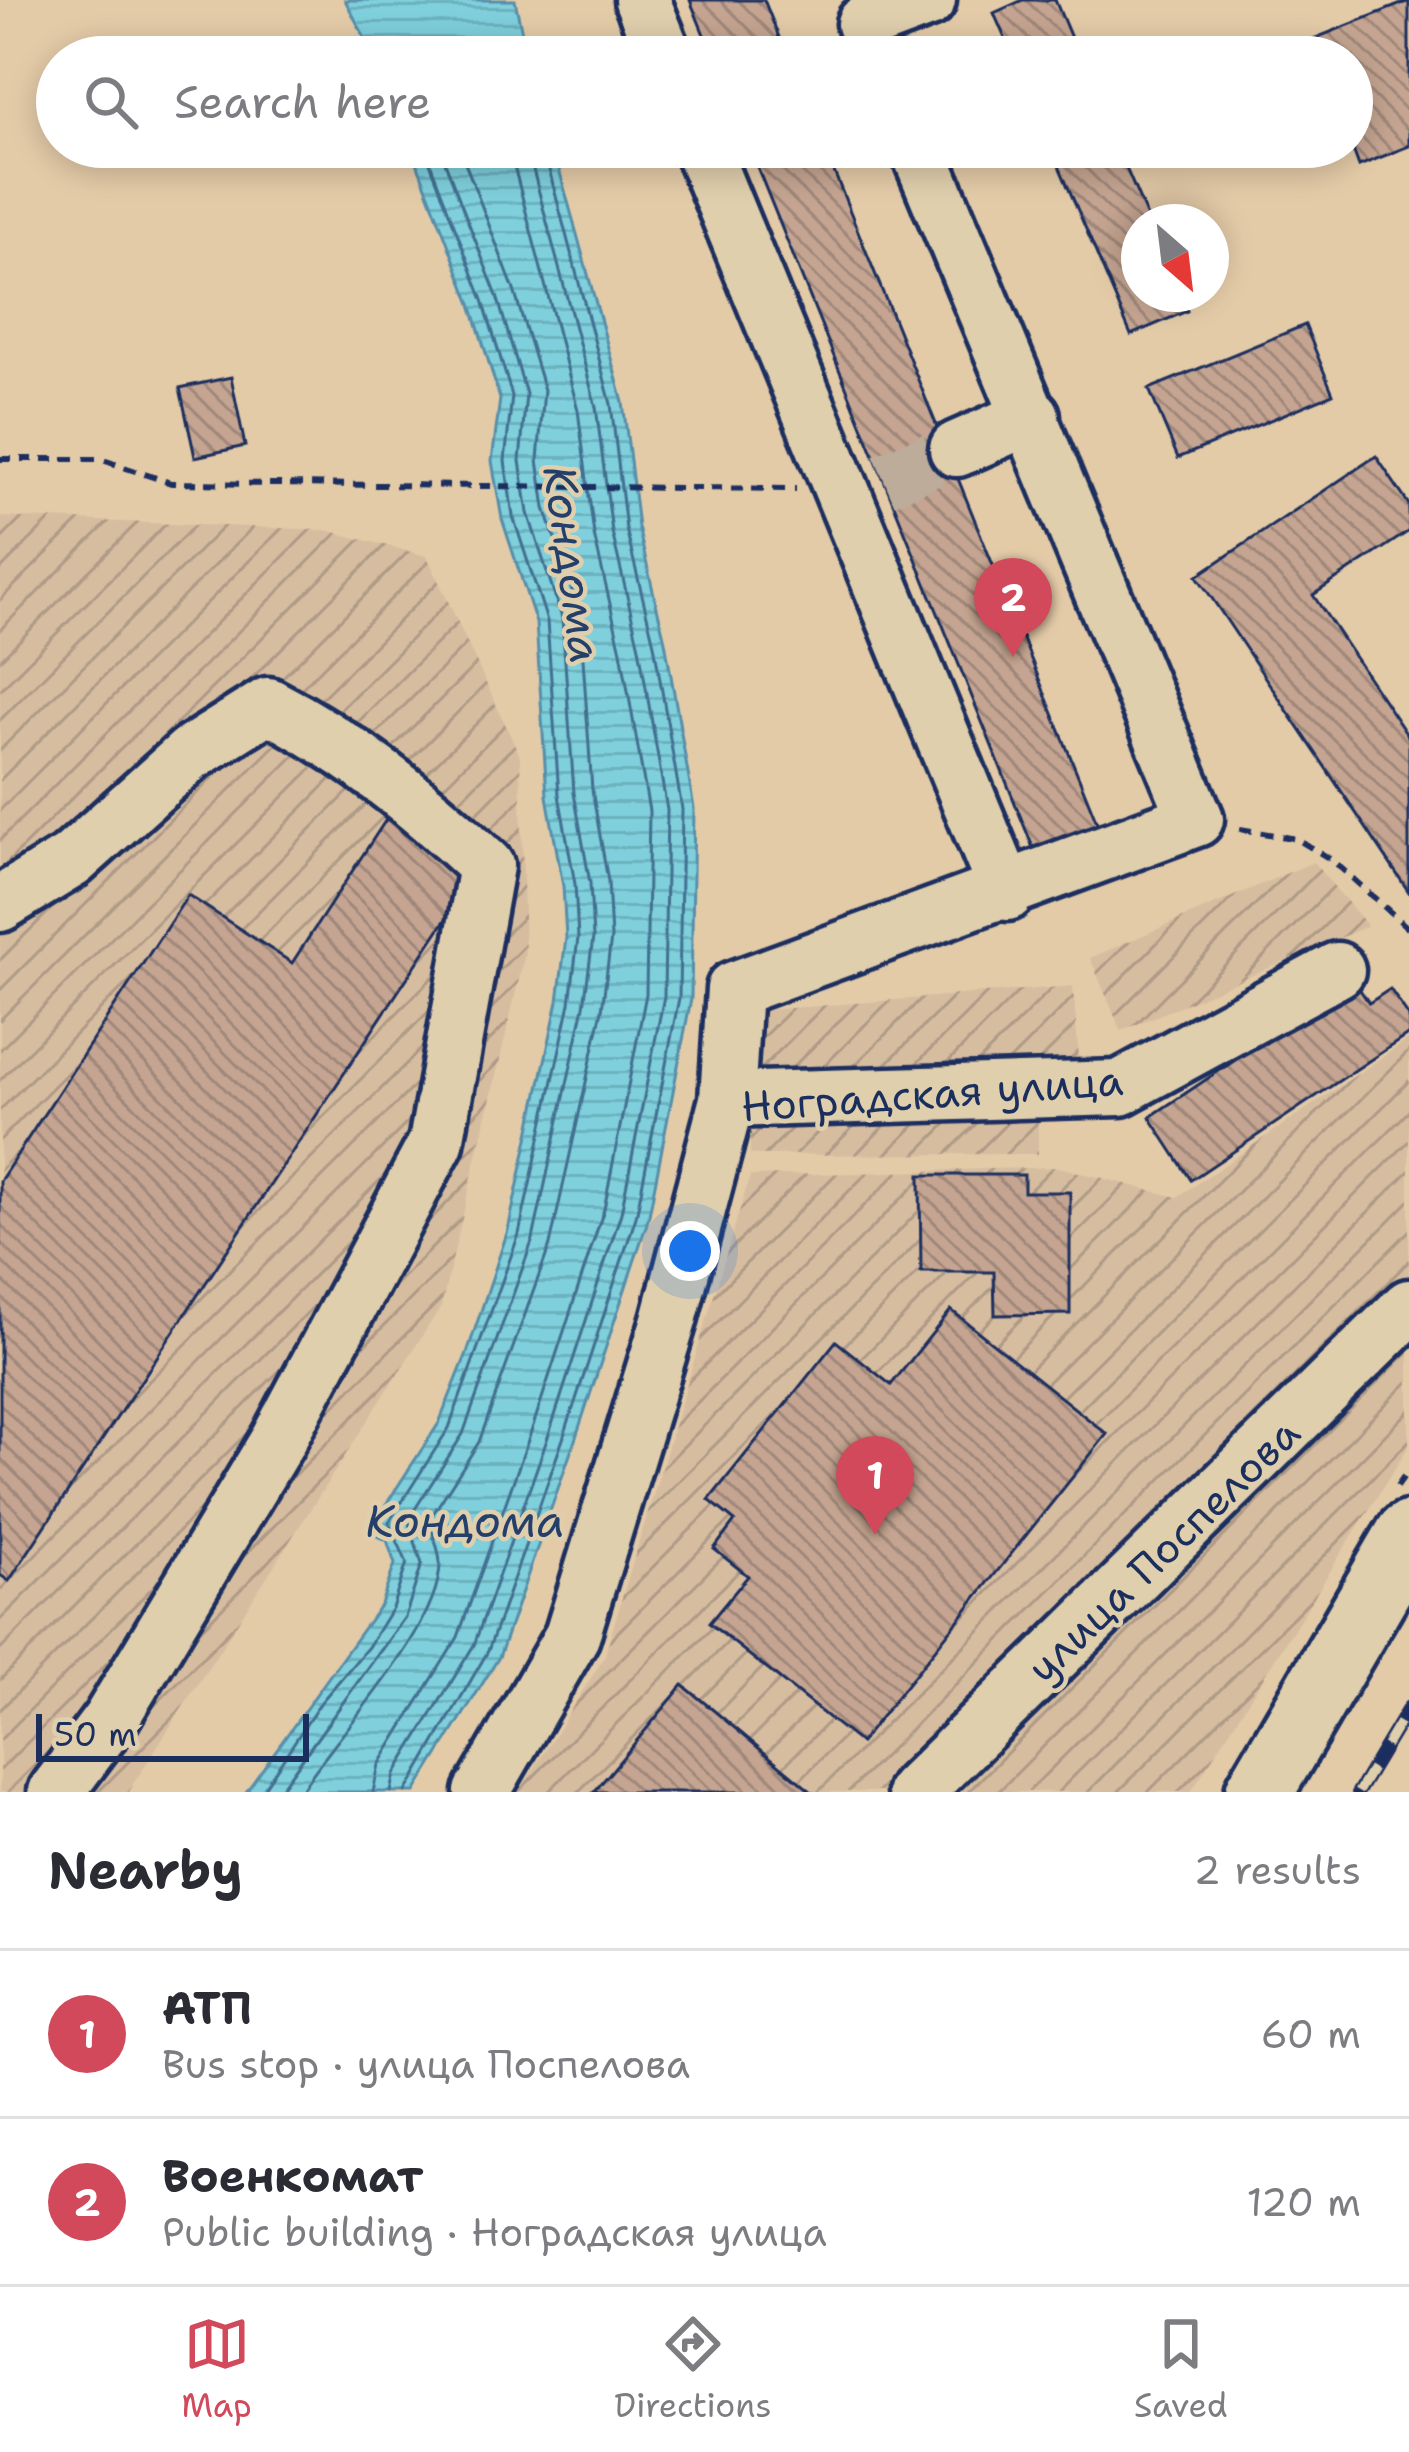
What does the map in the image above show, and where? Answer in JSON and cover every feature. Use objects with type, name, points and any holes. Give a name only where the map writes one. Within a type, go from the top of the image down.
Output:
[{"type":"main road","points":[[1258,1792],[1409,1535]]},
{"type":"street","points":[[642,0],[657,36]]},
{"type":"street","points":[[866,27],[928,0]]},
{"type":"street","points":[[711,168],[862,485],[1007,893]]},
{"type":"street","points":[[728,1100],[734,989],[1007,893],[1196,819],[926,168]]},
{"type":"street","points":[[956,449],[1032,416]]},
{"type":"street","points":[[0,904],[72,860],[190,754],[268,705],[329,736],[430,814],[486,866],[436,1143],[278,1440],[110,1720],[56,1792]]},
{"type":"street","name":"Ноградская улица","points":[[482,1792],[572,1636],[669,1320],[728,1100],[1120,1088],[1337,970]]},
{"type":"street","name":"улица Поспелова","points":[[915,1792],[1409,1307]]},
{"type":"path","points":[[0,459],[100,458],[171,483],[696,489],[862,485]]},
{"type":"path","points":[[1196,819],[1297,839],[1332,860],[1409,929]]},
{"type":"shaded area","points":[[0,517],[326,530],[427,556],[520,756],[525,954],[441,1307],[128,1792],[0,1792]]},
{"type":"shaded area","points":[[1313,862],[1368,926],[1121,1031],[1090,958]]},
{"type":"shaded area","points":[[1073,986],[1079,1058],[758,1083],[753,1011]]},
{"type":"shaded area","points":[[1409,1039],[1409,1446],[1191,1792],[519,1792],[604,1657],[750,1176],[1059,1167],[1177,1197]]},
{"type":"shaded area","points":[[1038,1115],[1038,1154],[750,1155],[750,1117]]},
{"type":"water","points":[[345,0],[515,0],[523,36],[364,36]]},
{"type":"water","name":"Кондома","points":[[419,168],[559,168],[623,402],[638,527],[665,641],[694,808],[691,999],[648,1220],[499,1657],[415,1792],[246,1792],[381,1604],[395,1564],[387,1540],[368,1532],[439,1423],[467,1353],[508,1230],[558,1001],[566,938],[563,886],[547,796],[536,623],[502,519],[492,461],[500,399],[471,304]]},
{"type":"building","points":[[690,0],[764,0],[779,36],[705,36]]},
{"type":"building","points":[[1023,0],[1055,0],[1070,36],[1004,36],[994,13]]},
{"type":"building","points":[[1409,1],[1409,146],[1373,160],[1373,36],[1321,36]]},
{"type":"building","points":[[758,168],[832,168],[1098,825],[1034,850]]},
{"type":"building","points":[[1060,168],[1126,168],[1141,204],[1121,204],[1121,312]]},
{"type":"building","points":[[1121,312],[1185,312],[1131,335]]},
{"type":"building","points":[[1305,325],[1333,394],[1178,458],[1149,389]]},
{"type":"building","points":[[231,377],[245,446],[195,457],[180,388]]},
{"type":"building","points":[[1376,456],[1409,505],[1409,531],[1313,595],[1409,738],[1409,892],[1197,576]]},
{"type":"building","points":[[387,818],[475,875],[9,1581],[0,1575],[0,1181],[188,895],[292,963]]},
{"type":"building","points":[[1354,981],[1369,1003],[1390,989],[1409,1017],[1409,1034],[1191,1180],[1150,1117]]},
{"type":"building","points":[[920,1175],[1024,1175],[1024,1192],[1070,1192],[1070,1314],[995,1315],[994,1272],[921,1272]]},
{"type":"building","points":[[951,1310],[1107,1434],[860,1743],[709,1623],[748,1576],[714,1549],[735,1521],[709,1500],[836,1341],[891,1385]]},
{"type":"building","points":[[683,1685],[812,1792],[594,1792]]},
{"type":"tunnel","points":[[884,480],[957,449]]},
{"type":"railway","points":[[1358,1792],[1409,1707]]},
{"type":"place","name":"Военкомат","points":[[1013,657]]},
{"type":"place","name":"АТП","points":[[875,1535]]}]
